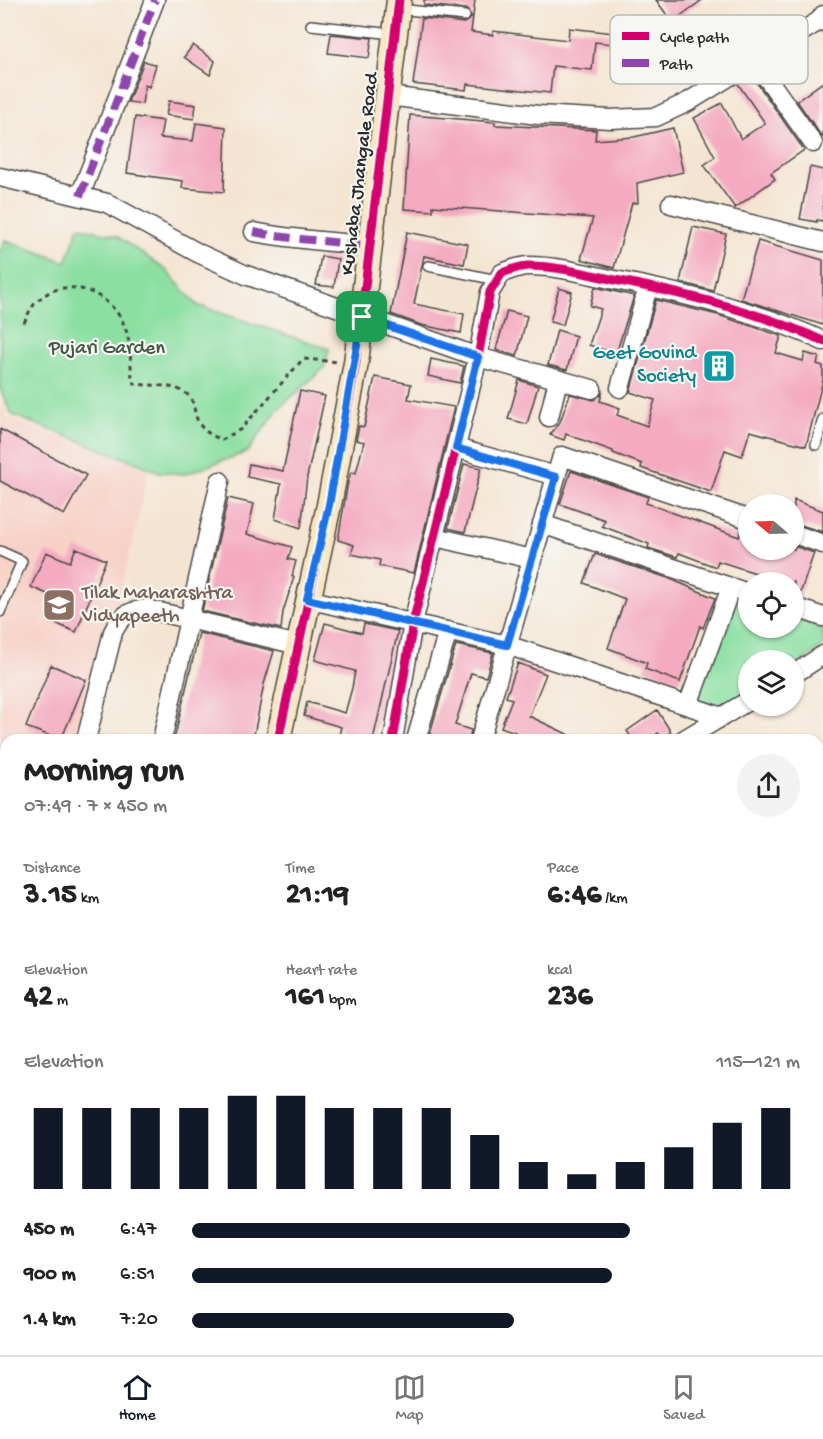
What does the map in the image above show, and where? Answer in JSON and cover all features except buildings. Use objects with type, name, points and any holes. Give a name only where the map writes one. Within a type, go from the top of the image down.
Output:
[{"type":"street","points":[[80,196],[155,0]]},
{"type":"street","name":"Kushaba Jhangale Road","points":[[279,734],[329,505],[356,363],[399,4]]},
{"type":"street","points":[[808,28],[819,21],[823,15]]},
{"type":"street","points":[[388,96],[538,115],[610,119],[656,117],[688,102],[717,84]]},
{"type":"street","points":[[771,84],[813,143]]},
{"type":"street","points":[[0,177],[108,203],[198,253],[246,275],[478,357],[592,389]]},
{"type":"street","points":[[671,204],[823,242]]},
{"type":"street","points":[[254,232],[296,240],[313,238],[370,246]]},
{"type":"street","points":[[394,734],[413,623],[478,357],[490,292],[502,273],[526,266],[563,269],[648,287],[709,301],[784,323],[823,341]]},
{"type":"street","points":[[620,388],[648,287]]},
{"type":"street","points":[[549,417],[558,380]]},
{"type":"street","points":[[456,448],[556,477]]},
{"type":"street","points":[[482,734],[562,456],[738,516]]},
{"type":"street","points":[[163,734],[220,481]]},
{"type":"street","points":[[542,524],[738,589]]},
{"type":"street","points":[[435,537],[532,559]]},
{"type":"street","points":[[804,537],[823,544]]},
{"type":"street","points":[[688,705],[738,594]]},
{"type":"street","points":[[307,599],[507,645],[722,717]]},
{"type":"street","points":[[88,734],[113,633],[121,616],[133,610],[147,609],[298,645]]},
{"type":"street","points":[[804,610],[823,617]]},
{"type":"street","points":[[418,734],[448,631]]},
{"type":"street","points":[[804,667],[823,655]]},
{"type":"street","points":[[693,734],[738,707]]},
{"type":"lane","points":[[399,4],[465,16]]},
{"type":"lane","points":[[311,25],[395,34]]},
{"type":"lane","points":[[428,267],[497,280]]},
{"type":"lane","points":[[816,445],[823,419]]},
{"type":"lane","points":[[0,551],[22,561],[0,612]]},
{"type":"path","points":[[24,323],[34,305],[50,293],[66,287],[88,290],[110,305],[126,330],[132,377],[135,384],[173,388],[184,392],[194,403],[198,422],[208,434],[222,440],[241,429],[303,359],[356,363]]},
{"type":"shaded area","name":"Tilak Maharashtra Vidyapeeth","points":[[0,400],[8,418],[149,470],[88,734],[0,734]]},
{"type":"green space","name":"Pujari Garden","points":[[79,227],[117,236],[166,270],[197,305],[329,349],[324,368],[278,409],[247,452],[185,474],[160,472],[12,415],[0,389],[0,252],[5,240],[66,262]]},
{"type":"green space","points":[[732,595],[738,597],[738,638],[804,638],[804,622],[823,629],[823,646],[804,660],[804,650],[738,650],[738,701],[723,709],[694,701]]},
{"type":"marked path","points":[[80,196],[155,0]]},
{"type":"marked path","points":[[254,232],[371,246]]},
{"type":"cycle path","points":[[279,734],[329,505],[356,363],[399,0]]},
{"type":"cycle path","points":[[394,734],[413,623],[478,357],[490,292],[502,273],[518,267],[550,267],[668,291],[747,312],[823,341]]},
{"type":"place","name":"Geet Govind Society","points":[[719,366]]},
{"type":"place","name":"Tilak Maharashtra Vidyapeeth","points":[[59,605]]},
{"type":"route","points":[[362,317],[478,357],[456,448],[556,477],[507,645],[307,599],[329,505],[356,363],[362,317]]}]
